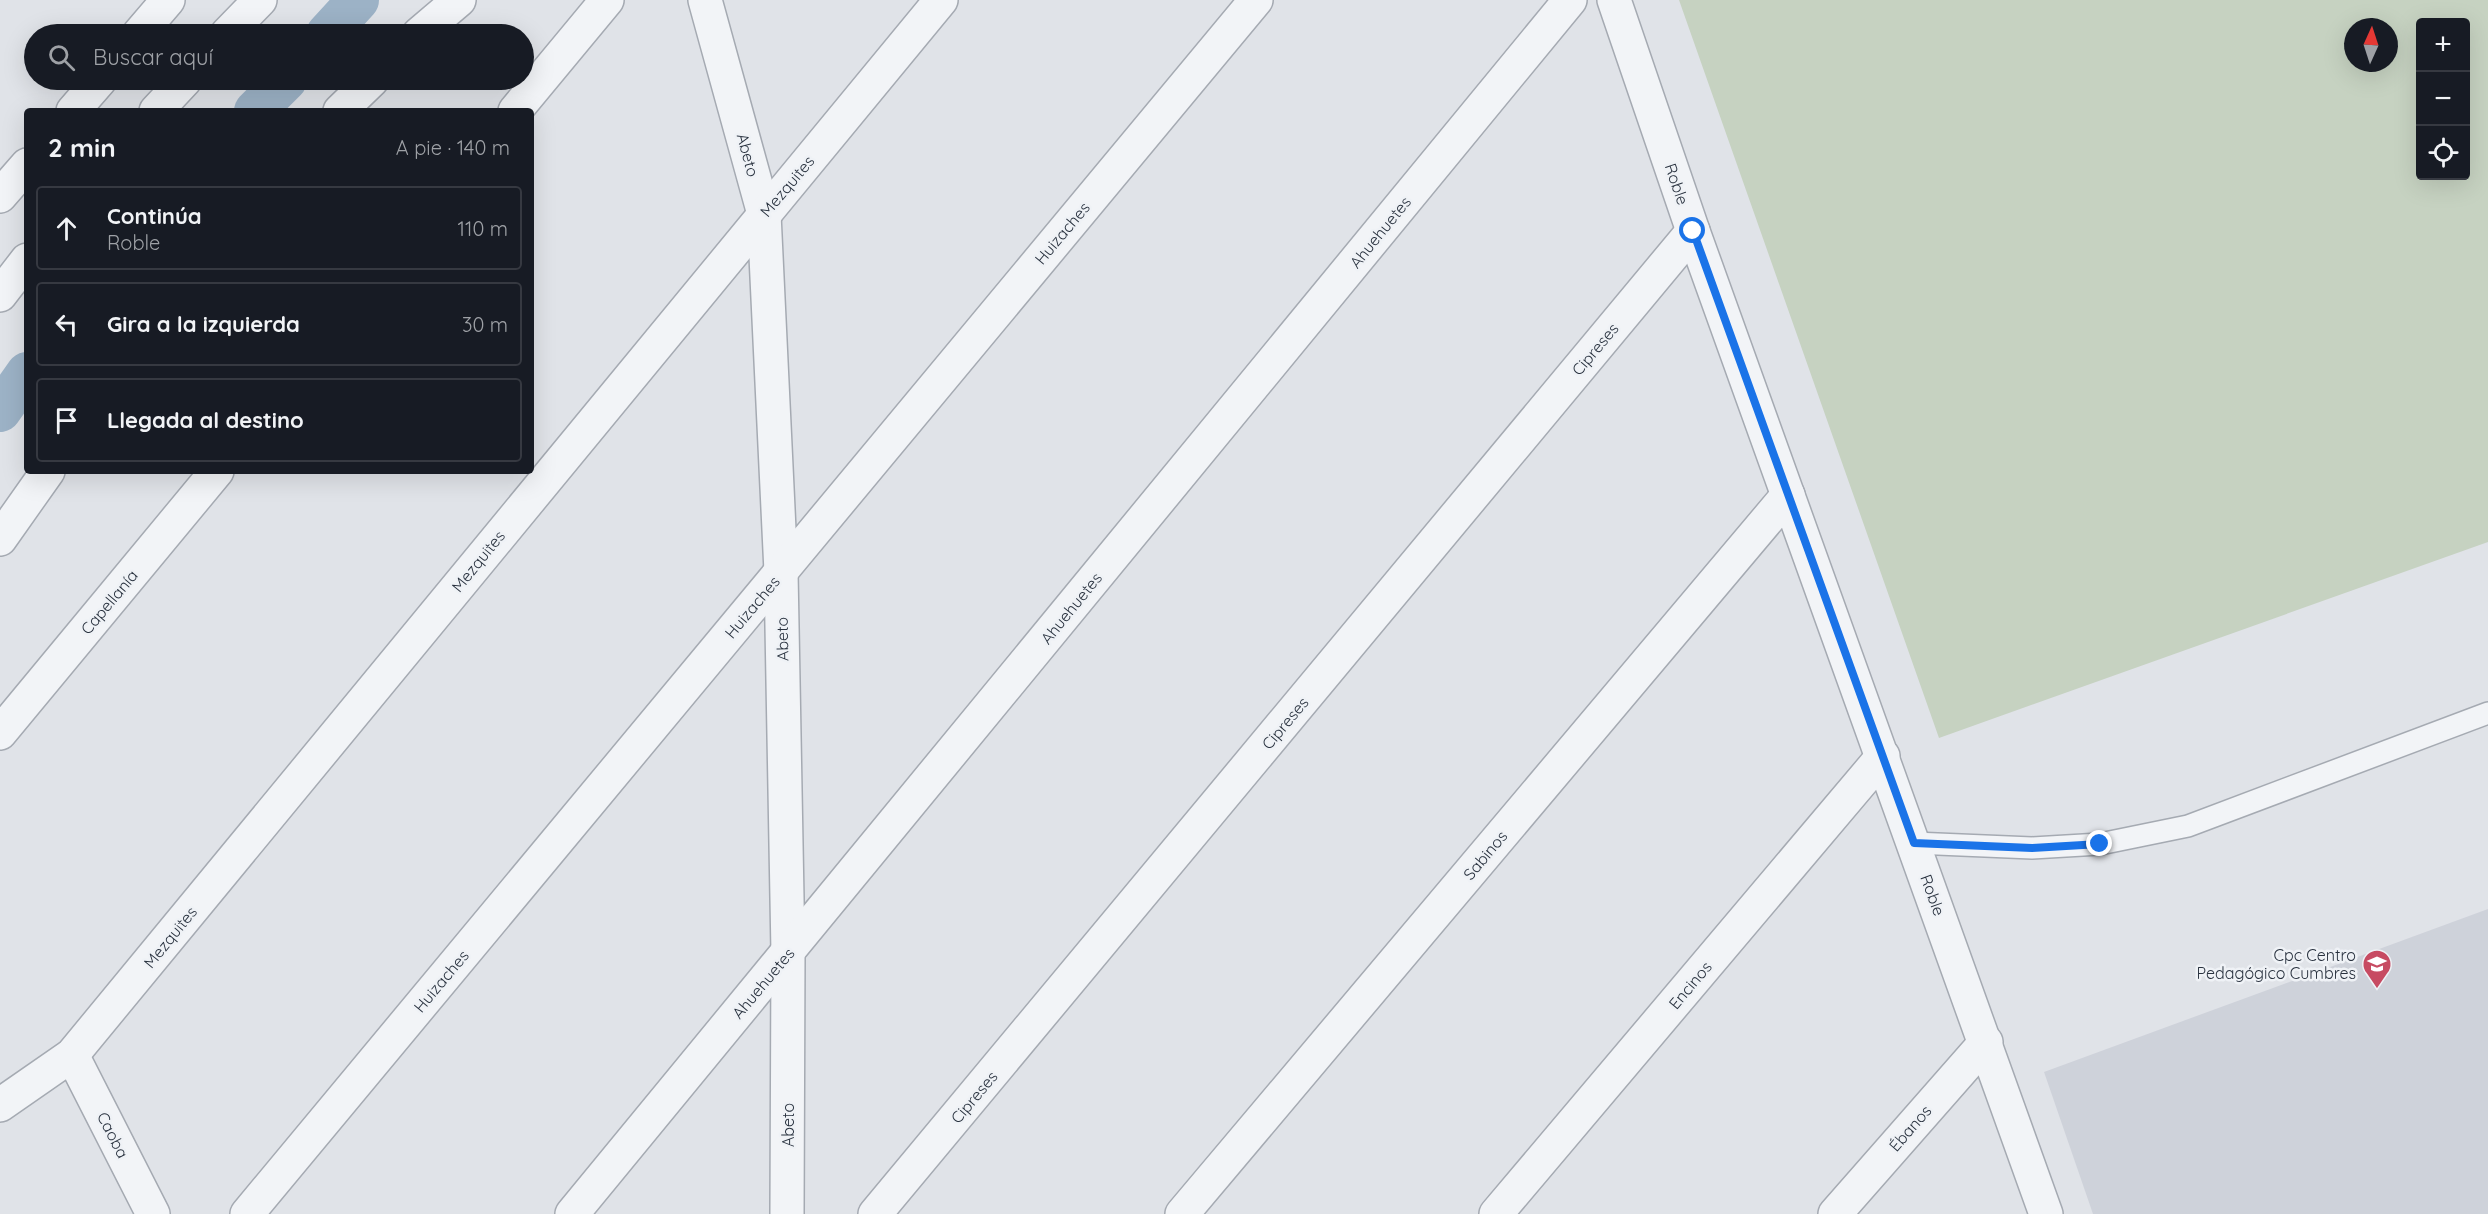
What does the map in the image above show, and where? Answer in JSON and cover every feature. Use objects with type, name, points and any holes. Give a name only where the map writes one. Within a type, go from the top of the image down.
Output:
[{"type":"street","points":[[148,24],[168,0]]},
{"type":"street","points":[[237,24],[260,0]]},
{"type":"street","points":[[431,24],[459,0]]},
{"type":"street","points":[[534,88],[608,0]]},
{"type":"street","name":"Abeto","points":[[705,0],[764,214],[781,572],[788,953],[788,1214]]},
{"type":"street","name":"Mezquites","points":[[0,1105],[72,1055],[940,0]]},
{"type":"street","name":"Huizaches","points":[[247,1214],[1256,0]]},
{"type":"street","name":"Ahuehuetes","points":[[572,1214],[1570,0]]},
{"type":"street","name":"Roble","points":[[1614,0],[1693,231],[2046,1214]]},
{"type":"street","points":[[76,108],[91,90]]},
{"type":"street","points":[[159,108],[176,90]]},
{"type":"street","points":[[343,108],[362,90]]},
{"type":"street","points":[[518,108],[533,90]]},
{"type":"street","points":[[0,196],[24,168]]},
{"type":"street","name":"Cipreses","points":[[892,1208],[1693,231]]},
{"type":"street","points":[[0,538],[46,474]]},
{"type":"street","name":"Capellanía","points":[[0,733],[215,474]]},
{"type":"street","name":"Sabinos","points":[[1182,1214],[1788,495]]},
{"type":"street","name":"Encinos","points":[[1496,1214],[1883,756]]},
{"type":"street","name":"Ébanos","points":[[1835,1214],[1986,1042]]},
{"type":"street","name":"Caoba","points":[[72,1055],[153,1214]]},
{"type":"lane","points":[[1914,843],[2032,848],[2100,844],[2188,826],[2488,713]]},
{"type":"shaded area","name":"Cpc Centro Pedagógico Cumbres","points":[[2488,909],[2488,1214],[2093,1214],[2044,1072]]},
{"type":"green space","points":[[1679,0],[2488,0],[2488,542],[1939,738]]},
{"type":"waterway","points":[[336,24],[358,0]]},
{"type":"waterway","points":[[258,108],[276,90]]},
{"type":"waterway","points":[[0,411],[24,377]]},
{"type":"place","name":"Cpc Centro Pedagógico Cumbres","points":[[2377,990]]},
{"type":"route","points":[[1693,231],[1914,843],[2032,848],[2100,844]]}]
